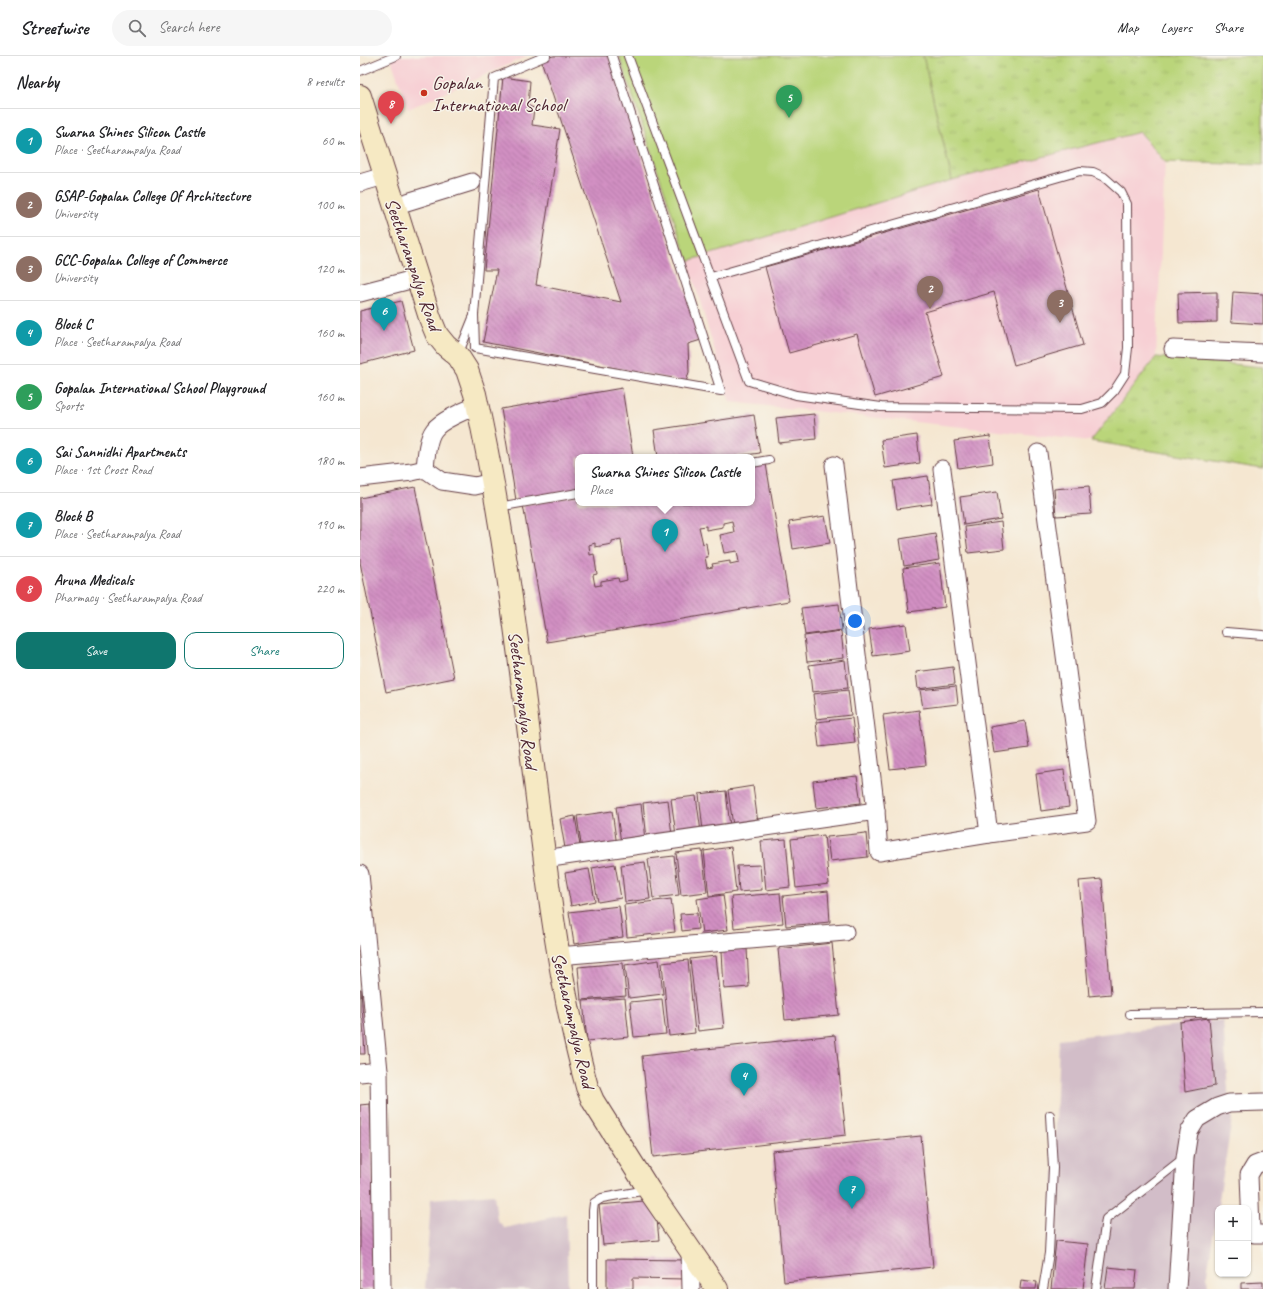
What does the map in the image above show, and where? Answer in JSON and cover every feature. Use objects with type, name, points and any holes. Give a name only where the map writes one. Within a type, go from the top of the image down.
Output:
[{"type":"street","name":"Seetharampalya Road","points":[[360,96],[430,318],[437,334],[446,346],[458,356],[468,370],[478,406],[503,543],[558,956],[587,1088],[593,1101],[649,1190],[717,1289]]},
{"type":"street","points":[[360,183],[384,176]]},
{"type":"street","points":[[394,206],[472,182]]},
{"type":"street","points":[[360,293],[418,278]]},
{"type":"street","points":[[1173,349],[1263,353]]},
{"type":"street","points":[[425,469],[428,444],[434,430],[452,417],[478,406]]},
{"type":"street","points":[[834,465],[876,811],[879,852],[988,834],[1087,821],[1038,453]]},
{"type":"street","points":[[360,478],[425,469],[442,481],[475,486],[492,482]]},
{"type":"street","points":[[942,469],[988,834]]},
{"type":"street","points":[[544,859],[876,811]]},
{"type":"street","points":[[360,874],[379,1071],[382,1289]]},
{"type":"street","points":[[558,956],[845,932]]},
{"type":"street","points":[[360,1072],[379,1071]]},
{"type":"street","points":[[1177,1289],[1185,1158],[1189,1132],[1197,1119],[1217,1107],[1229,1103],[1263,1102]]},
{"type":"street","points":[[1263,1162],[1255,1165],[1249,1175],[1251,1229],[1254,1234],[1263,1234]]},
{"type":"street","points":[[690,1250],[691,1289]]},
{"type":"lane","points":[[360,71],[396,56]]},
{"type":"lane","points":[[546,56],[494,78],[474,314],[475,348],[721,391],[612,56]]},
{"type":"lane","points":[[628,56],[749,382],[796,395],[881,407],[1082,409],[1102,403],[1114,392],[1125,374],[1128,348],[1127,204],[1121,192],[1104,177],[1093,172],[1080,171],[711,277]]},
{"type":"lane","points":[[458,356],[474,314]]},
{"type":"lane","points":[[755,462],[769,460]]},
{"type":"lane","points":[[497,507],[575,494]]},
{"type":"lane","points":[[1226,632],[1263,635]]},
{"type":"lane","points":[[1130,1014],[1263,1012]]},
{"type":"lane","points":[[1044,1289],[1049,1253],[1053,1168],[1050,1115]]},
{"type":"lane","points":[[1096,1289],[1106,1220],[1185,1158]]},
{"type":"lane","points":[[593,1289],[594,1203],[602,1198],[649,1190]]},
{"type":"shaded area","name":"Gopalan International School","points":[[390,56],[528,56],[408,109]]},
{"type":"shaded area","points":[[1140,132],[1165,162],[1156,357],[1091,441],[730,402],[688,261],[952,180]]},
{"type":"shaded area","points":[[1223,1020],[1229,1103],[1232,1119],[1218,1205],[1215,1205],[1215,1224],[1207,1274],[1208,1289],[1050,1289],[1059,1039]]},
{"type":"shaded area","points":[[494,1194],[497,1220],[505,1228],[566,1214],[568,1289],[425,1289],[431,1199]]},
{"type":"shaded area","points":[[607,1259],[687,1260],[686,1289],[607,1289]]},
{"type":"green space","points":[[619,56],[923,56],[952,180],[688,261]]},
{"type":"green space","points":[[923,56],[1263,56],[1263,165],[1165,162],[1140,132],[952,180]]},
{"type":"green space","points":[[1156,357],[1263,367],[1263,469],[1091,441]]},
{"type":"building","points":[[553,56],[609,56],[701,340],[688,344],[689,372],[686,382],[483,342],[497,270],[484,270],[503,77],[530,81],[528,106],[534,108],[532,125],[560,129],[536,285],[621,302],[541,60]]},
{"type":"building","points":[[1039,189],[1083,345],[1014,365],[994,292],[925,312],[944,377],[875,397],[857,334],[789,353],[765,267]]},
{"type":"building","points":[[1217,292],[1217,322],[1179,323],[1178,293]]},
{"type":"building","points":[[1233,292],[1263,294],[1263,324],[1231,322]]},
{"type":"building","points":[[401,301],[414,350],[360,364],[360,311]]},
{"type":"building","points":[[622,388],[633,454],[575,454],[575,490],[516,500],[501,409]]},
{"type":"building","points":[[814,414],[816,439],[779,443],[776,418]]},
{"type":"building","points":[[754,415],[760,453],[658,454],[654,430]]},
{"type":"building","points":[[917,435],[920,463],[885,468],[881,440]]},
{"type":"building","points":[[990,436],[993,463],[958,468],[954,441]]},
{"type":"building","points":[[766,464],[789,601],[547,642],[523,505],[575,496],[575,506],[755,506],[755,466]],"holes":[[[732,521],[734,532],[720,535],[724,553],[737,551],[739,562],[730,564],[730,561],[712,564],[713,567],[707,568],[705,557],[708,557],[706,543],[703,544],[699,527],[706,526],[706,530],[723,527],[723,523]],[[621,539],[627,580],[619,582],[618,578],[601,581],[601,585],[595,586],[593,575],[597,574],[594,554],[590,555],[589,545],[595,543],[595,547],[612,544],[612,541]]]},
{"type":"building","points":[[928,476],[932,504],[897,509],[893,481]]},
{"type":"building","points":[[1089,486],[1091,514],[1056,516],[1054,489]]},
{"type":"building","points":[[415,487],[454,678],[386,692],[360,562],[360,498]]},
{"type":"building","points":[[997,492],[1001,519],[964,525],[960,497]]},
{"type":"building","points":[[825,516],[830,543],[793,549],[789,522]]},
{"type":"building","points":[[1001,522],[1004,549],[968,553],[965,527]]},
{"type":"building","points":[[935,533],[939,560],[904,566],[900,539]]},
{"type":"building","points":[[940,563],[945,607],[909,612],[903,568]]},
{"type":"building","points":[[839,604],[842,630],[805,635],[801,608]]},
{"type":"building","points":[[906,624],[910,651],[873,656],[869,629]]},
{"type":"building","points":[[841,631],[844,658],[807,662],[804,636]]},
{"type":"building","points":[[845,660],[848,688],[812,692],[809,665]]},
{"type":"building","points":[[953,667],[955,684],[918,689],[916,672]]},
{"type":"building","points":[[956,686],[958,704],[923,708],[920,690]]},
{"type":"building","points":[[848,690],[851,715],[816,719],[813,694]]},
{"type":"building","points":[[919,710],[926,765],[890,769],[883,715]]},
{"type":"building","points":[[852,718],[855,743],[819,747],[816,722]]},
{"type":"building","points":[[1025,721],[1029,748],[994,753],[990,727]]},
{"type":"building","points":[[1064,770],[1069,807],[1041,811],[1036,774]]},
{"type":"building","points":[[857,776],[861,803],[816,808],[813,781]]},
{"type":"building","points":[[753,786],[758,823],[733,826],[728,790]]},
{"type":"building","points":[[726,791],[730,827],[703,831],[699,794]]},
{"type":"building","points":[[696,796],[701,832],[676,835],[671,799]]},
{"type":"building","points":[[668,800],[672,836],[647,839],[643,803]]},
{"type":"building","points":[[641,804],[645,840],[621,843],[616,807]]},
{"type":"building","points":[[612,811],[617,846],[582,851],[577,816]]},
{"type":"building","points":[[575,816],[581,852],[566,854],[560,819]]},
{"type":"building","points":[[866,833],[868,857],[830,861],[827,837]]},
{"type":"building","points":[[824,835],[829,884],[796,888],[791,839]]},
{"type":"building","points":[[786,839],[790,887],[766,890],[761,841]]},
{"type":"building","points":[[731,847],[736,892],[709,896],[704,851]]},
{"type":"building","points":[[702,850],[707,892],[681,895],[676,853]]},
{"type":"building","points":[[674,856],[679,895],[653,898],[648,859]]},
{"type":"building","points":[[645,862],[650,899],[625,902],[621,865]]},
{"type":"building","points":[[615,864],[621,898],[598,902],[592,868]]},
{"type":"building","points":[[760,865],[762,890],[739,892],[737,866]]},
{"type":"building","points":[[589,869],[595,901],[571,906],[565,873]]},
{"type":"building","points":[[1102,879],[1111,994],[1089,996],[1079,881]]},
{"type":"building","points":[[828,891],[830,922],[786,926],[783,896]]},
{"type":"building","points":[[780,893],[783,923],[734,928],[731,897]]},
{"type":"building","points":[[723,895],[728,930],[702,933],[697,899]]},
{"type":"building","points":[[671,899],[675,932],[627,937],[624,905]]},
{"type":"building","points":[[619,906],[623,937],[574,944],[569,912]]},
{"type":"building","points":[[697,913],[698,929],[682,931],[680,914]]},
{"type":"building","points":[[832,943],[839,1015],[785,1020],[778,949]]},
{"type":"building","points":[[747,949],[749,987],[724,989],[722,951]]},
{"type":"building","points":[[716,956],[724,1028],[698,1031],[690,959]]},
{"type":"building","points":[[659,960],[663,994],[629,998],[625,965]]},
{"type":"building","points":[[688,960],[695,1033],[669,1036],[662,963]]},
{"type":"building","points":[[623,963],[626,996],[581,1000],[578,967]]},
{"type":"building","points":[[361,989],[365,1054],[360,1054]]},
{"type":"building","points":[[625,998],[629,1037],[587,1041],[583,1001]]},
{"type":"building","points":[[662,999],[666,1034],[634,1037],[630,1002]]},
{"type":"building","points":[[1209,1018],[1215,1086],[1185,1092],[1180,1022]]},
{"type":"building","points":[[835,1035],[846,1135],[653,1157],[642,1056]]},
{"type":"building","points":[[370,1104],[376,1289],[360,1289],[360,1105]]},
{"type":"building","points":[[921,1136],[933,1267],[784,1282],[772,1151]]},
{"type":"building","points":[[655,1200],[659,1240],[603,1245],[599,1205]]},
{"type":"building","points":[[1056,1241],[1088,1244],[1083,1289],[1051,1289]]},
{"type":"building","points":[[607,1259],[687,1260],[686,1279],[633,1278],[633,1289],[607,1289]]},
{"type":"building","points":[[1108,1267],[1137,1270],[1135,1289],[1105,1289]]},
{"type":"building","points":[[1021,1280],[1037,1282],[1036,1289],[1020,1289]]},
{"type":"building","points":[[1263,1282],[1263,1289],[1241,1289],[1241,1283]]},
{"type":"place","name":"Gopalan International School","points":[[424,93]]},
{"type":"place","name":"Gopalan International School Playground","points":[[789,118]]},
{"type":"place","name":"Aruna Medicals","points":[[391,124]]},
{"type":"place","name":"GSAP-Gopalan College Of Architecture","points":[[930,309]]},
{"type":"place","name":"GCC-Gopalan College of Commerce","points":[[1060,323]]},
{"type":"place","name":"Sai Sannidhi Apartments","points":[[384,331]]},
{"type":"place","name":"Swarna Shines Silicon Castle","points":[[665,552]]},
{"type":"place","name":"Block C","points":[[744,1096]]},
{"type":"place","name":"Block B","points":[[852,1209]]}]
